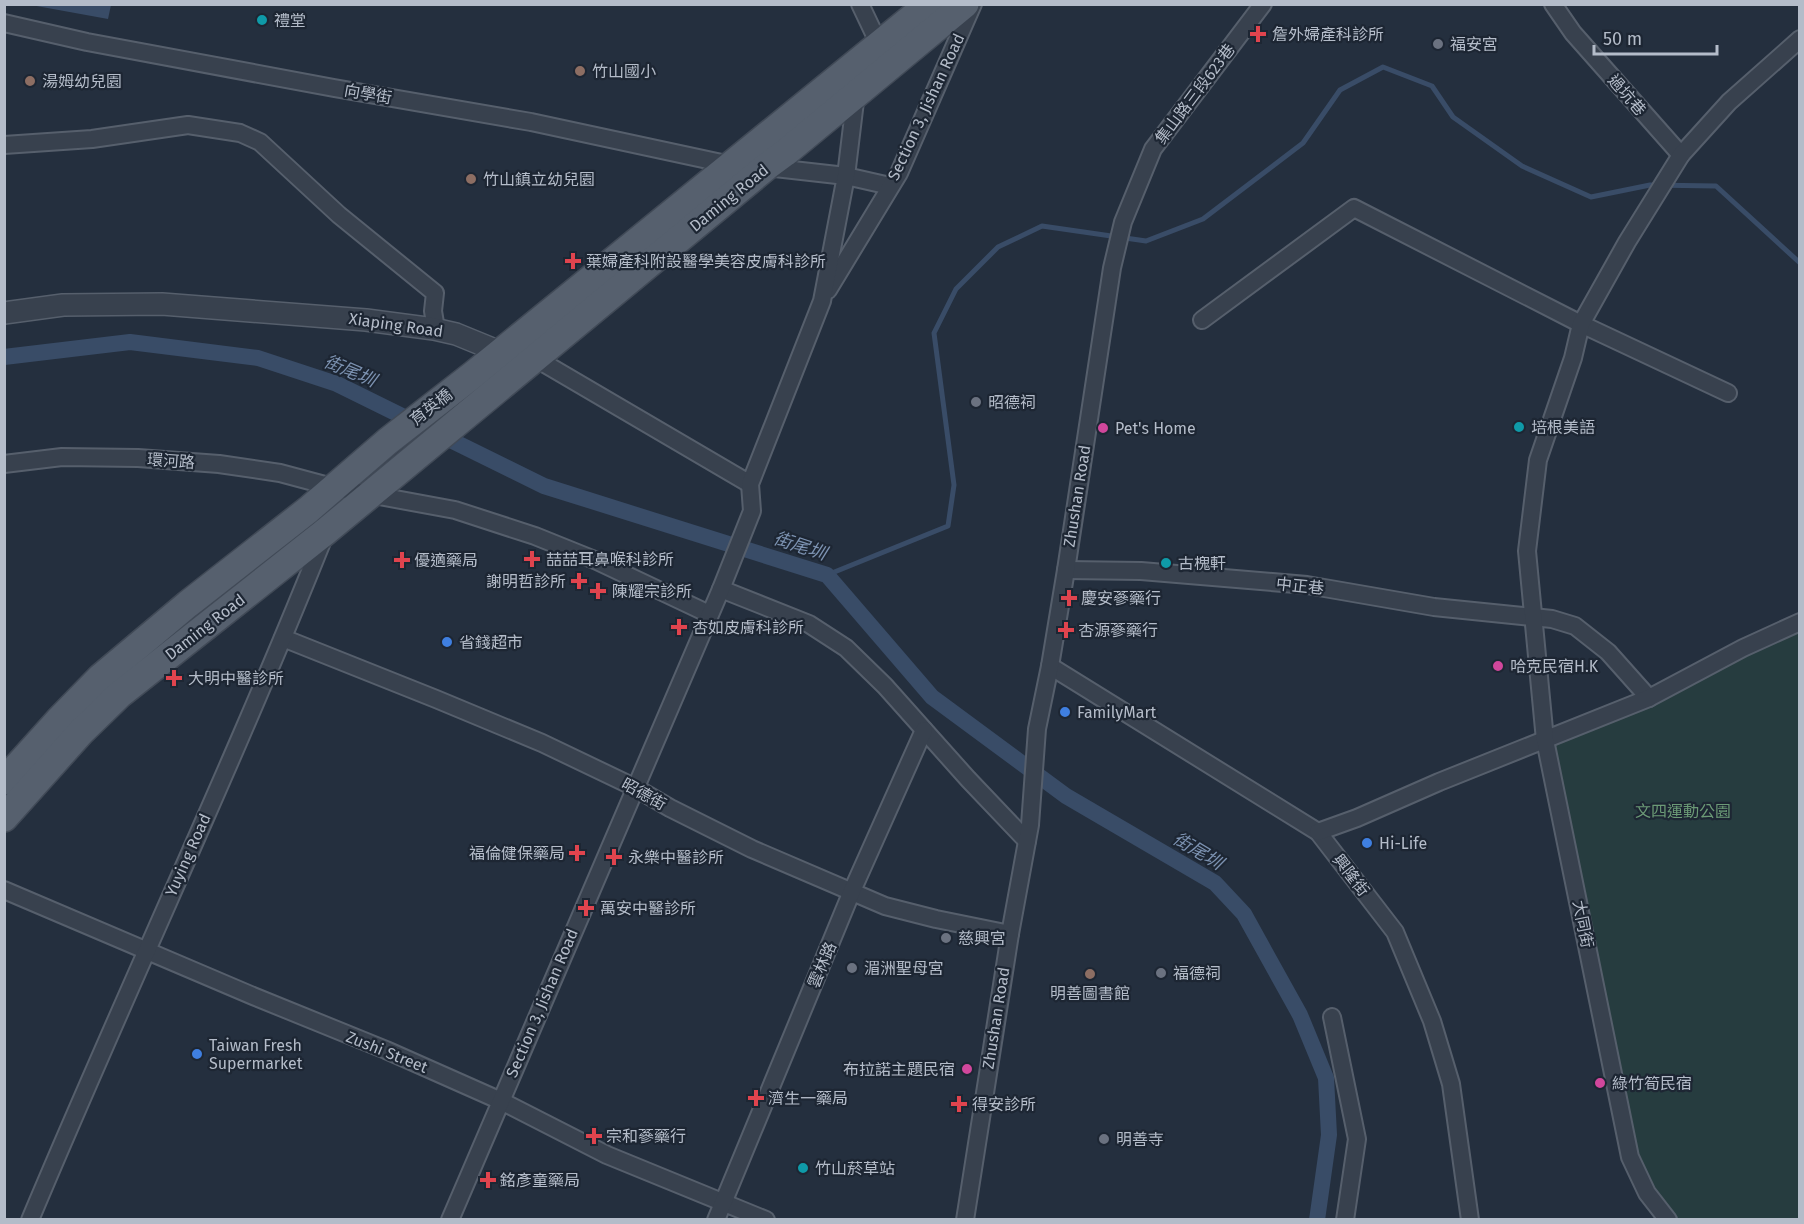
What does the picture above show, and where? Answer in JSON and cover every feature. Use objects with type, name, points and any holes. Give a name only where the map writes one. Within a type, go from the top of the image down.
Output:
[{"type":"main road","name":"Daming Road","points":[[474,374],[929,4]]},
{"type":"main road","name":"Daming Road","points":[[494,393],[965,4]]},
{"type":"main road","name":"育英橋","points":[[388,441],[474,374]]},
{"type":"main road","name":"育英橋","points":[[420,452],[494,393]]},
{"type":"main road","name":"Daming Road","points":[[4,781],[58,720],[101,677],[188,604],[336,488],[388,441]]},
{"type":"main road","name":"Daming Road","points":[[4,818],[81,732],[119,694],[326,532],[420,452]]},
{"type":"street","points":[[860,4],[879,44]]},
{"type":"street","name":"Section 3, Jishan Road","points":[[450,1220],[721,589],[752,511],[750,484],[822,301],[898,172],[973,4]]},
{"type":"street","name":"集山路三段623巷","points":[[1114,263],[1123,222],[1153,149],[1263,4]]},
{"type":"street","name":"過坑巷","points":[[1553,4],[1573,33],[1681,155]]},
{"type":"street","name":"向學街","points":[[4,23],[98,44],[531,122],[731,165]]},
{"type":"street","points":[[1532,616],[1527,551],[1538,460],[1573,358],[1581,324],[1627,242],[1681,155],[1729,102],[1800,39]]},
{"type":"street","name":"Section 3, Jishan Road","points":[[822,301],[846,176],[856,93],[879,44]]},
{"type":"street","points":[[4,145],[92,139],[188,125],[240,133],[260,142],[339,215],[435,294],[433,311],[436,329]]},
{"type":"street","points":[[766,167],[846,176],[890,186]]},
{"type":"street","points":[[1202,320],[1354,208],[1581,324],[1728,393]]},
{"type":"street","name":"Zhushan Road","points":[[965,1220],[1027,841],[1037,729],[1066,570],[1114,263]]},
{"type":"street","name":"Xiaping Road","points":[[4,313],[63,304],[162,304],[366,320],[436,329],[456,334],[500,352],[535,358],[750,484]]},
{"type":"street","name":"環河路","points":[[4,464],[62,457],[149,459],[219,464],[280,473],[336,488],[455,510],[536,536],[597,561],[709,614]]},
{"type":"street","name":"Yuying Road","points":[[30,1220],[86,1086],[283,638],[326,532],[336,488]]},
{"type":"street","name":"中正巷","points":[[1066,570],[1141,571],[1307,585],[1434,607],[1552,619],[1575,626],[1608,652],[1649,698]]},
{"type":"street","points":[[721,589],[809,624],[846,648],[885,686],[1027,841]]},
{"type":"street","name":"大同街","points":[[1532,616],[1545,740],[1630,1157],[1647,1193],[1668,1220]]},
{"type":"street","points":[[1318,832],[1649,698],[1743,648],[1800,622]]},
{"type":"street","name":"昭德街","points":[[283,638],[532,739],[752,849],[885,906],[1010,934]]},
{"type":"street","name":"興隆街","points":[[1050,666],[1318,832],[1395,932],[1432,1021],[1451,1084],[1470,1220]]},
{"type":"street","name":"雲林路","points":[[716,1220],[852,891],[924,730]]},
{"type":"street","name":"Zushi Street","points":[[4,890],[386,1050],[501,1101],[607,1155],[766,1220]]},
{"type":"street","points":[[1332,1017],[1357,1139],[1345,1220]]},
{"type":"green space","name":"文四運動公園","points":[[1799,622],[1799,1219],[1669,1219],[1630,1157],[1551,743]]},
{"type":"water","points":[[31,5],[111,5],[108,19]]},
{"type":"waterway","points":[[827,575],[948,526],[954,485],[934,333],[956,289],[998,247],[1042,226],[1146,241],[1203,219],[1303,143],[1340,90],[1383,67],[1432,86],[1453,117],[1522,166],[1591,197],[1650,185],[1716,186],[1800,263]]},
{"type":"waterway","name":"街尾圳","points":[[4,357],[130,342],[258,358],[337,384],[544,486],[827,575],[932,697],[1066,796],[1215,883],[1244,914],[1300,1015],[1326,1078],[1329,1135],[1317,1220]]},
{"type":"place","name":"禮堂","points":[[262,20]]},
{"type":"place","name":"詹外婦產科診所","points":[[1258,34]]},
{"type":"place","name":"福安宮","points":[[1438,44]]},
{"type":"place","name":"竹山國小","points":[[580,71]]},
{"type":"place","name":"湯姆幼兒園","points":[[30,81]]},
{"type":"place","name":"竹山鎮立幼兒園","points":[[471,179]]},
{"type":"place","name":"葉婦產科附設醫學美容皮膚科診所","points":[[573,261]]},
{"type":"place","name":"昭德祠","points":[[976,402]]},
{"type":"place","name":"培根美語","points":[[1519,427]]},
{"type":"place","name":"Pet's Home","points":[[1103,428]]},
{"type":"place","name":"喆喆耳鼻喉科診所","points":[[532,559]]},
{"type":"place","name":"優適藥局","points":[[402,560]]},
{"type":"place","name":"古槐軒","points":[[1166,563]]},
{"type":"place","name":"謝明哲診所","points":[[579,581]]},
{"type":"place","name":"陳耀宗診所","points":[[598,591]]},
{"type":"place","name":"慶安蔘藥行","points":[[1069,598]]},
{"type":"place","name":"杏如皮膚科診所","points":[[679,627]]},
{"type":"place","name":"杏源蔘藥行","points":[[1066,630]]},
{"type":"place","name":"省錢超市","points":[[447,642]]},
{"type":"place","name":"哈克民宿H.K","points":[[1498,666]]},
{"type":"place","name":"大明中醫診所","points":[[174,678]]},
{"type":"place","name":"FamilyMart","points":[[1065,712]]},
{"type":"place","name":"Hi-Life","points":[[1367,843]]},
{"type":"place","name":"福倫健保藥局","points":[[577,853]]},
{"type":"place","name":"永樂中醫診所","points":[[614,857]]},
{"type":"place","name":"萬安中醫診所","points":[[586,908]]},
{"type":"place","name":"慈興宮","points":[[946,938]]},
{"type":"place","name":"湄洲聖母宮","points":[[852,968]]},
{"type":"place","name":"福德祠","points":[[1161,973]]},
{"type":"place","name":"明善圖書館","points":[[1090,974]]},
{"type":"place","name":"Taiwan Fresh Supermarket","points":[[197,1054]]},
{"type":"place","name":"布拉諾主題民宿","points":[[967,1069]]},
{"type":"place","name":"綠竹筍民宿","points":[[1600,1083]]},
{"type":"place","name":"濟生一藥局","points":[[756,1098]]},
{"type":"place","name":"得安診所","points":[[959,1104]]},
{"type":"place","name":"宗和蔘藥行","points":[[594,1136]]},
{"type":"place","name":"明善寺","points":[[1104,1139]]},
{"type":"place","name":"竹山菸草站","points":[[803,1168]]},
{"type":"place","name":"銘彥童藥局","points":[[488,1180]]}]
